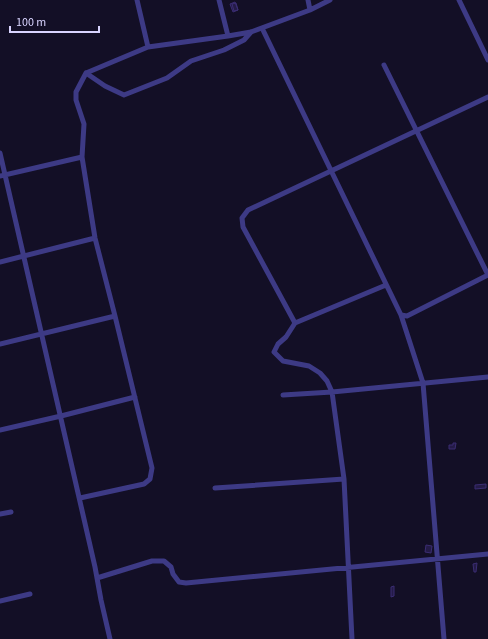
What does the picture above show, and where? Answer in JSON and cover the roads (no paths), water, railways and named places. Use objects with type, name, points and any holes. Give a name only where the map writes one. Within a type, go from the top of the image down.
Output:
[{"type":"street","points":[[137,0],[148,46]]},
{"type":"street","points":[[219,0],[228,36]]},
{"type":"street","points":[[308,0],[310,10]]},
{"type":"street","points":[[80,498],[144,484],[150,479],[152,468],[95,238],[82,156],[84,124],[76,100],[76,92],[86,73],[148,46],[251,32],[310,10],[330,0]]},
{"type":"street","points":[[459,0],[488,60]]},
{"type":"street","points":[[262,28],[401,315],[423,383],[444,639]]},
{"type":"street","points":[[86,73],[106,86],[124,95],[167,78],[191,61],[224,50],[244,40],[251,32]]},
{"type":"street","points":[[384,65],[488,275],[407,316],[401,315]]},
{"type":"street","points":[[295,323],[243,227],[242,218],[248,210],[488,97]]},
{"type":"street","points":[[0,153],[3,175],[24,256],[80,498],[110,639]]},
{"type":"street","points":[[3,175],[82,156]]},
{"type":"street","points":[[0,262],[95,238]]},
{"type":"street","points":[[352,639],[344,480],[332,392],[327,381],[320,373],[309,366],[283,361],[274,352],[278,344],[286,337],[295,323],[386,285]]},
{"type":"street","points":[[0,344],[115,316]]},
{"type":"street","points":[[283,396],[488,377]]},
{"type":"street","points":[[0,430],[135,397]]},
{"type":"street","points":[[215,488],[344,480]]},
{"type":"street","points":[[0,514],[11,512]]},
{"type":"street","points":[[97,578],[152,561],[164,561],[171,567],[173,574],[179,582],[186,583],[488,554]]},
{"type":"street","points":[[0,601],[30,594]]}]
